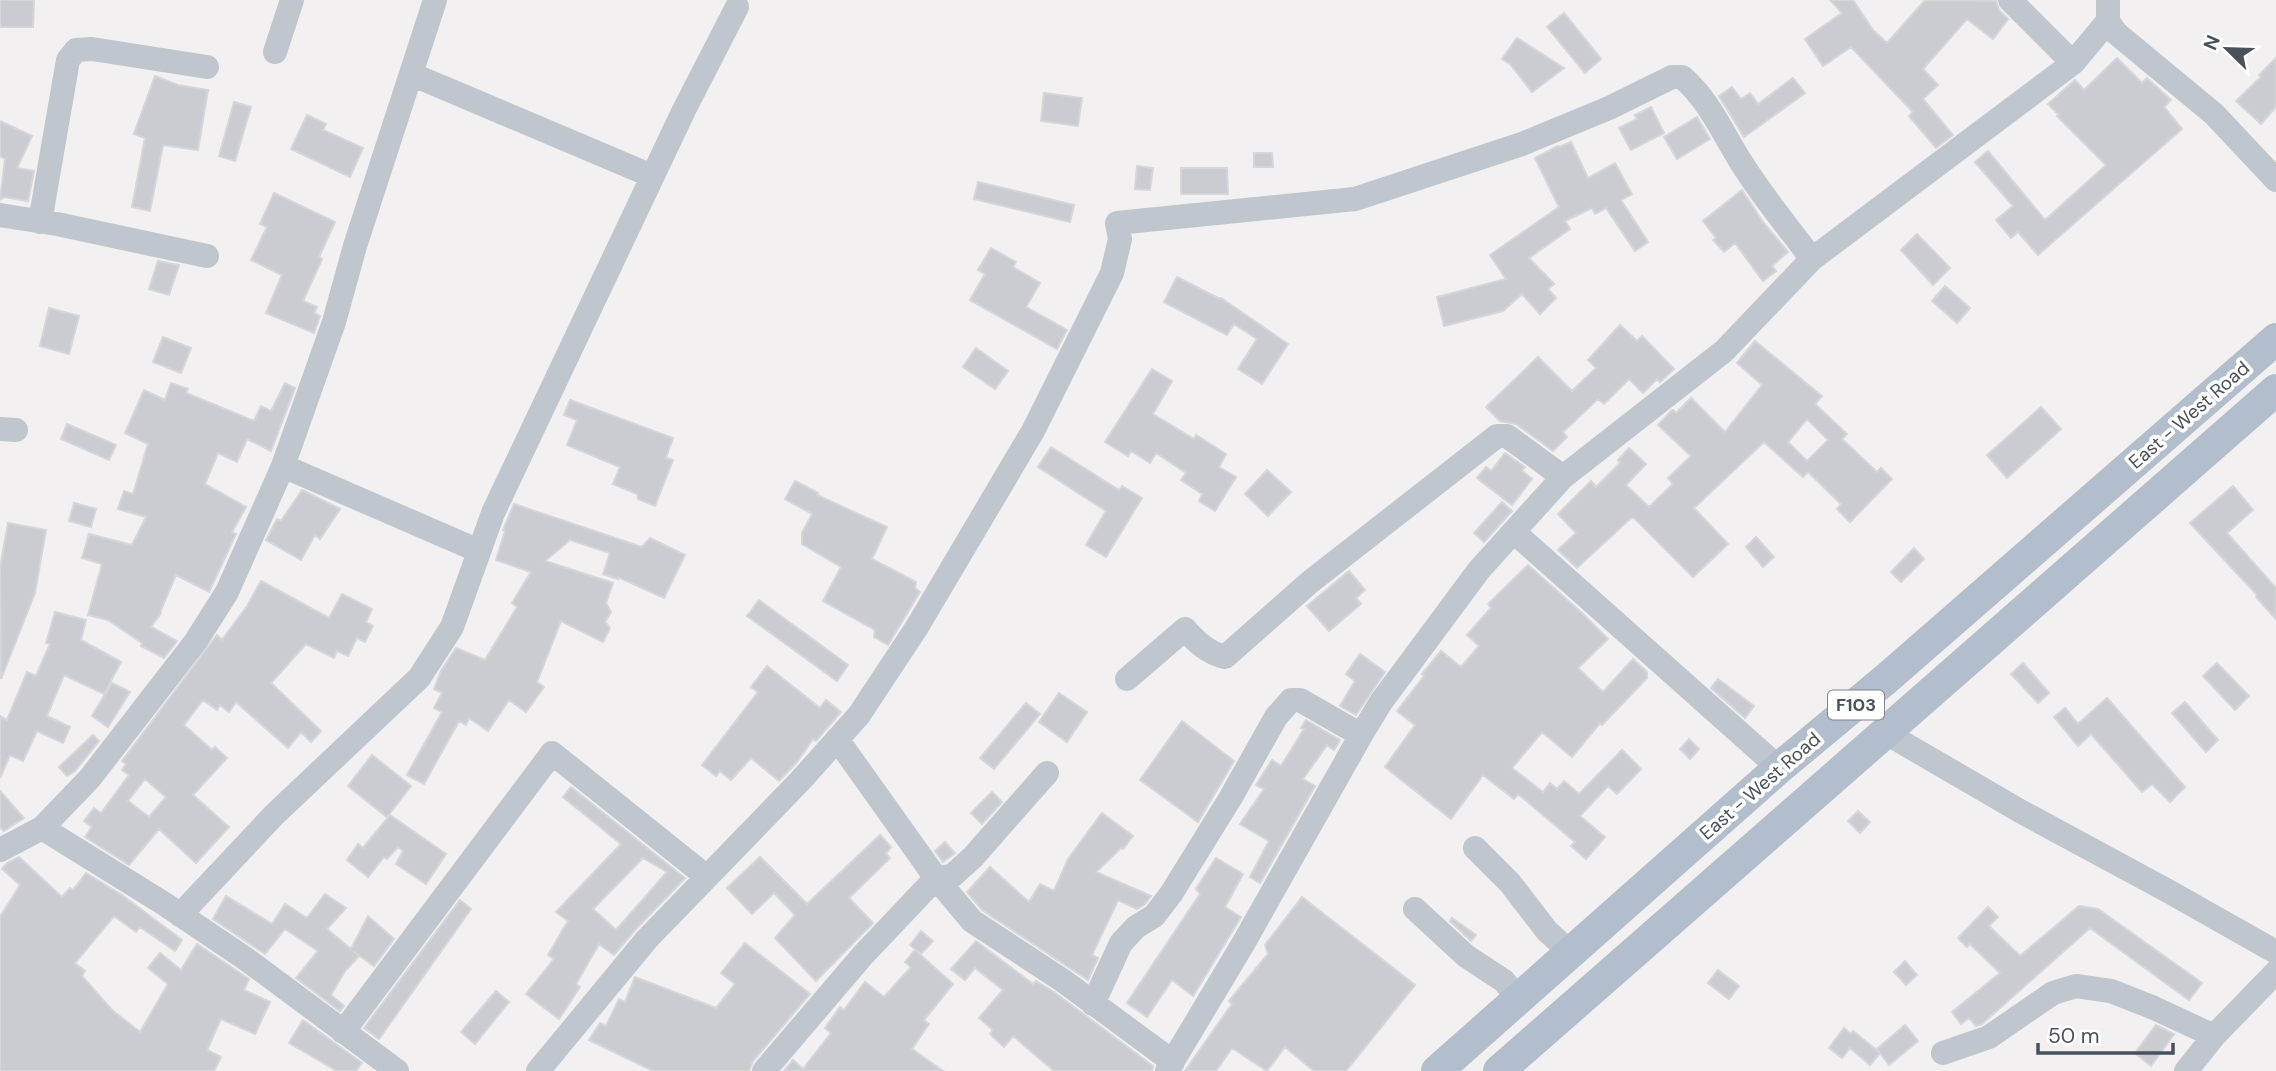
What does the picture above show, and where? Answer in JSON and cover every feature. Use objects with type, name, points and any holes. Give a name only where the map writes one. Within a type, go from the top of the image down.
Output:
[{"type":"main road","name":"East - West Road","points":[[1437,1071],[1779,768],[1886,679],[2276,339]]},
{"type":"main road","name":"East - West Road","points":[[1499,1071],[2276,390]]},
{"type":"street","points":[[275,51],[292,0]]},
{"type":"street","points":[[0,850],[41,828],[90,778],[196,641],[228,592],[283,466],[334,322],[355,246],[435,0]]},
{"type":"street","points":[[2010,0],[2073,63]]},
{"type":"street","points":[[180,915],[274,816],[419,678],[452,627],[493,513],[652,176],[737,7]]},
{"type":"street","points":[[837,739],[936,878],[972,921],[1062,980],[1170,1067],[1250,933],[1381,702],[1479,570],[1563,477],[1724,351],[1812,259],[2073,63],[2108,10]]},
{"type":"street","points":[[2108,10],[2116,33],[2214,114],[2276,180]]},
{"type":"street","points":[[40,222],[68,60],[76,50],[92,49],[206,67]]},
{"type":"street","points":[[411,74],[652,176]]},
{"type":"street","points":[[538,1071],[648,939],[859,715],[918,627],[1033,431],[1112,273],[1120,239],[1117,223],[1354,199],[1522,144],[1609,108],[1672,77],[1682,77],[1715,116],[1742,163],[1812,259]]},
{"type":"street","points":[[0,215],[207,256]]},
{"type":"street","points":[[1126,679],[1185,629],[1194,640],[1214,654],[1225,657],[1310,582],[1497,436],[1507,436],[1563,477]]},
{"type":"street","points":[[283,466],[479,551]]},
{"type":"street","points":[[1515,533],[1779,768]]},
{"type":"street","points":[[1093,1004],[1121,943],[1136,927],[1154,916],[1171,894],[1231,797],[1276,717],[1291,700],[1300,700],[1361,735]]},
{"type":"street","points":[[1886,733],[2020,811],[2276,952]]},
{"type":"street","points":[[344,1031],[552,753],[707,877]]},
{"type":"street","points":[[764,1071],[863,955],[936,878],[952,876],[973,857],[1047,774]]},
{"type":"street","points":[[41,828],[246,959],[397,1071]]},
{"type":"street","points":[[1475,848],[1510,883],[1547,931],[1571,953]]},
{"type":"street","points":[[1415,909],[1466,956],[1504,981],[1518,999]]},
{"type":"street","points":[[2186,1071],[2214,1036],[2276,971]]},
{"type":"street","points":[[1943,1053],[1989,1037],[2053,993],[2077,986],[2111,991],[2214,1036]]},
{"type":"building","points":[[0,0],[34,0],[33,27],[0,27]]},
{"type":"building","points":[[1830,0],[1853,0],[1873,30],[1887,43],[1925,0],[1996,1],[1999,10],[2008,19],[1993,39],[1967,19],[1923,69],[1938,85],[1923,99],[1953,135],[1936,148],[1909,116],[1913,112],[1851,47],[1823,66],[1805,39],[1842,13]]},
{"type":"building","points":[[1564,13],[1601,59],[1585,73],[1547,27]]},
{"type":"building","points":[[1517,38],[1564,68],[1532,92],[1510,64],[1502,59]]},
{"type":"building","points":[[2117,58],[2142,83],[2147,78],[2171,100],[2164,107],[2182,129],[2038,255],[2018,232],[2011,238],[1996,220],[2013,206],[1975,162],[1988,151],[2045,220],[2106,165],[2048,104],[2075,80],[2084,90]]},
{"type":"building","points":[[2276,58],[2276,107],[2261,124],[2236,101]]},
{"type":"building","points":[[155,76],[178,85],[208,90],[198,150],[163,145],[150,211],[132,207],[145,138],[134,134]]},
{"type":"building","points":[[1793,78],[1805,93],[1744,137],[1719,96],[1732,87],[1741,99],[1750,93],[1758,104]]},
{"type":"building","points":[[1044,93],[1082,98],[1078,126],[1041,121]]},
{"type":"building","points":[[234,102],[251,107],[235,161],[219,156]]},
{"type":"building","points":[[1651,107],[1664,133],[1631,150],[1619,128],[1637,119],[1635,115]]},
{"type":"building","points":[[307,115],[326,124],[323,130],[363,148],[350,177],[291,149]]},
{"type":"building","points":[[1697,117],[1710,139],[1677,159],[1664,137]]},
{"type":"building","points":[[0,121],[32,136],[17,168],[34,171],[28,201],[4,197],[0,200],[5,159],[0,156]]},
{"type":"building","points":[[1571,142],[1588,178],[1615,163],[1632,194],[1621,200],[1648,242],[1635,251],[1606,208],[1595,214],[1592,208],[1565,221],[1570,229],[1529,258],[1554,284],[1548,289],[1556,298],[1540,314],[1522,294],[1503,311],[1444,326],[1437,297],[1506,279],[1490,255],[1559,207],[1535,158]]},
{"type":"building","points":[[1254,153],[1272,153],[1273,167],[1254,167]]},
{"type":"building","points":[[1137,166],[1153,168],[1150,190],[1135,189]]},
{"type":"building","points":[[1181,168],[1227,168],[1228,194],[1181,194]]},
{"type":"building","points":[[978,182],[1074,205],[1070,222],[974,199]]},
{"type":"building","points":[[1742,190],[1763,222],[1788,252],[1772,266],[1776,271],[1763,281],[1735,243],[1724,252],[1713,240],[1716,238],[1703,221]]},
{"type":"building","points":[[274,193],[335,222],[303,301],[317,307],[314,313],[320,316],[314,333],[266,313],[282,275],[251,260],[267,227],[260,224]]},
{"type":"building","points":[[1917,234],[1950,268],[1933,285],[1901,250]]},
{"type":"building","points":[[991,248],[1016,262],[1013,267],[1040,283],[1026,307],[1067,330],[1057,349],[970,300],[985,274],[978,270]]},
{"type":"building","points":[[158,261],[179,265],[169,295],[149,289]]},
{"type":"building","points":[[1177,277],[1221,298],[1288,344],[1262,384],[1238,369],[1257,339],[1234,324],[1227,335],[1164,302]]},
{"type":"building","points":[[1945,286],[1970,308],[1957,323],[1932,301]]},
{"type":"building","points":[[49,308],[79,316],[69,354],[40,346]]},
{"type":"building","points":[[1620,325],[1637,341],[1642,336],[1674,369],[1660,382],[1657,379],[1643,393],[1629,379],[1604,404],[1598,399],[1563,432],[1567,437],[1553,451],[1516,424],[1500,421],[1486,407],[1538,357],[1572,391],[1596,368],[1588,360]]},
{"type":"building","points":[[163,337],[191,348],[181,373],[153,362]]},
{"type":"building","points":[[1755,341],[1822,396],[1815,404],[1847,434],[1842,439],[1877,472],[1881,468],[1892,479],[1850,522],[1837,509],[1841,504],[1808,472],[1803,477],[1764,442],[1694,508],[1728,544],[1693,577],[1634,518],[1577,568],[1558,550],[1576,533],[1558,514],[1591,481],[1596,487],[1620,463],[1618,460],[1629,448],[1646,464],[1626,485],[1649,507],[1673,484],[1668,478],[1691,456],[1658,425],[1671,411],[1676,413],[1691,398],[1725,432],[1762,385],[1737,363]],"holes":[[[1807,419],[1828,440],[1807,461],[1788,442]]]},
{"type":"building","points":[[976,348],[1008,371],[995,389],[963,367]]},
{"type":"building","points":[[1152,369],[1172,381],[1153,414],[1194,439],[1196,435],[1226,454],[1219,467],[1236,477],[1215,511],[1199,501],[1202,494],[1181,480],[1186,473],[1156,453],[1150,463],[1131,451],[1128,456],[1105,442]]},
{"type":"building","points":[[171,383],[188,389],[186,393],[254,421],[261,406],[271,411],[285,383],[295,388],[271,451],[247,439],[237,462],[218,453],[205,484],[246,507],[232,532],[236,534],[209,592],[176,575],[161,613],[151,627],[177,641],[164,658],[141,646],[142,643],[108,620],[88,615],[102,564],[82,558],[89,534],[132,545],[146,517],[118,509],[124,491],[133,494],[148,444],[125,433],[144,390],[165,400]]},
{"type":"building","points":[[570,400],[673,438],[666,458],[673,460],[655,506],[638,499],[637,494],[613,484],[620,467],[567,445],[577,420],[564,415]]},
{"type":"building","points":[[2041,407],[2061,429],[2007,478],[1987,455]]},
{"type":"building","points":[[67,424],[116,445],[109,460],[61,439]]},
{"type":"building","points":[[1051,447],[1119,490],[1122,486],[1142,498],[1106,557],[1086,545],[1106,511],[1038,467]]},
{"type":"building","points":[[1505,453],[1525,467],[1522,471],[1532,479],[1512,505],[1477,478],[1486,467],[1491,471]]},
{"type":"building","points":[[1267,470],[1291,492],[1268,516],[1245,494]]},
{"type":"building","points":[[795,481],[818,493],[817,495],[887,527],[872,559],[916,582],[915,588],[920,592],[888,645],[874,637],[875,630],[823,601],[841,567],[802,544],[802,533],[812,514],[785,499]]},
{"type":"building","points":[[2233,486],[2253,510],[2227,533],[2276,588],[2276,619],[2190,523]]},
{"type":"building","points":[[302,490],[340,509],[320,539],[315,535],[301,560],[266,540],[277,519],[281,521]]},
{"type":"building","points":[[1502,502],[1512,511],[1484,542],[1474,533]]},
{"type":"building","points":[[74,503],[96,509],[91,527],[69,521]]},
{"type":"building","points":[[514,504],[642,547],[650,538],[685,555],[664,598],[618,577],[603,574],[610,553],[570,540],[545,561],[613,583],[606,603],[611,612],[605,622],[610,628],[603,642],[561,621],[537,682],[544,687],[526,712],[509,700],[488,731],[469,718],[466,725],[459,721],[424,784],[407,775],[442,712],[434,708],[442,693],[434,689],[441,671],[456,648],[485,660],[517,607],[512,603],[531,572],[496,560],[505,531],[503,530]]},
{"type":"building","points":[[8,523],[46,530],[35,593],[1,679],[0,568]]},
{"type":"building","points":[[1756,537],[1774,557],[1763,567],[1746,547]]},
{"type":"building","points":[[1914,548],[1924,559],[1901,582],[1891,572]]},
{"type":"building","points":[[1528,565],[1608,639],[1578,668],[1603,692],[1633,659],[1647,672],[1647,678],[1602,725],[1600,723],[1572,757],[1542,732],[1512,768],[1543,792],[1550,783],[1557,789],[1564,781],[1579,794],[1622,750],[1641,769],[1617,794],[1608,786],[1580,816],[1605,837],[1586,859],[1571,846],[1575,842],[1518,794],[1514,799],[1483,775],[1451,819],[1385,767],[1415,725],[1397,711],[1424,676],[1422,674],[1441,651],[1461,667],[1479,646],[1467,635],[1491,608],[1488,604]]},
{"type":"building","points":[[1349,571],[1365,590],[1356,598],[1361,604],[1329,631],[1307,606]]},
{"type":"building","points":[[261,581],[329,618],[342,594],[372,609],[366,622],[373,626],[365,642],[357,638],[348,656],[337,651],[334,658],[306,644],[271,683],[321,731],[311,742],[301,732],[288,748],[236,702],[229,712],[220,705],[217,710],[203,700],[184,725],[212,750],[215,747],[227,758],[193,795],[229,827],[196,863],[159,829],[129,865],[85,837],[92,827],[84,821],[94,808],[101,813],[129,775],[122,770],[126,764],[122,761],[217,635],[222,640],[247,606]],"holes":[[[145,779],[166,797],[149,817],[128,801]]]},
{"type":"building","points":[[759,600],[848,665],[837,681],[747,616]]},
{"type":"building","points":[[55,612],[86,620],[81,640],[121,662],[104,694],[64,675],[47,716],[70,727],[63,743],[37,731],[23,761],[10,755],[0,778],[0,716],[7,720],[27,672],[36,676],[50,644],[46,643]]},
{"type":"building","points":[[1360,654],[1385,672],[1356,715],[1340,706],[1355,681],[1346,674]]},
{"type":"building","points":[[2023,663],[2049,693],[2038,703],[2011,674]]},
{"type":"building","points":[[2217,663],[2249,696],[2235,710],[2203,676]]},
{"type":"building","points":[[767,666],[820,708],[826,700],[841,712],[816,741],[813,739],[779,781],[751,758],[731,780],[720,771],[716,776],[702,765],[758,692],[751,687]]},
{"type":"building","points":[[1718,679],[1754,706],[1745,718],[1711,688]]},
{"type":"building","points":[[112,683],[130,692],[108,727],[92,716]]},
{"type":"building","points":[[1059,693],[1087,712],[1067,742],[1039,722]]},
{"type":"building","points":[[2107,698],[2185,787],[2170,802],[2152,784],[2142,792],[2091,734],[2078,746],[2054,717],[2065,708],[2078,724]]},
{"type":"building","points":[[2185,702],[2218,740],[2206,752],[2172,713]]},
{"type":"building","points":[[1026,703],[1040,714],[994,769],[980,758]]},
{"type":"building","points":[[1306,720],[1340,740],[1334,750],[1327,745],[1303,779],[1315,786],[1260,883],[1250,877],[1269,841],[1240,824],[1264,789],[1256,785],[1272,760],[1281,766],[1304,729],[1301,728]]},
{"type":"building","points":[[1182,721],[1234,761],[1198,822],[1140,780]]},
{"type":"building","points":[[93,735],[99,741],[75,771],[67,776],[59,767]]},
{"type":"building","points":[[1689,739],[1699,749],[1690,759],[1680,749]]},
{"type":"building","points":[[372,755],[411,786],[387,817],[348,786]]},
{"type":"building","points":[[571,787],[685,878],[614,955],[599,944],[576,984],[580,987],[559,1019],[526,994],[554,959],[548,955],[568,921],[556,912],[621,844],[563,797]],"holes":[[[643,858],[667,872],[616,930],[593,909]]]},
{"type":"building","points":[[0,791],[24,818],[4,831],[0,827]]},
{"type":"building","points":[[992,792],[1002,802],[982,824],[971,813]]},
{"type":"building","points":[[1858,811],[1870,822],[1860,833],[1848,821]]},
{"type":"building","points":[[1102,813],[1133,836],[1123,849],[1096,872],[1151,896],[1137,909],[1118,900],[1092,955],[1098,958],[1088,980],[982,910],[967,892],[990,867],[1029,902],[1040,884],[1054,891],[1068,859]]},
{"type":"building","points":[[390,815],[446,854],[426,884],[396,864],[403,851],[398,847],[387,859],[384,857],[368,877],[347,860],[358,844],[363,848]]},
{"type":"building","points":[[880,835],[891,847],[886,854],[890,858],[849,898],[873,923],[816,981],[775,938],[795,915],[774,893],[752,914],[727,888],[760,857],[807,904]]},
{"type":"building","points":[[945,842],[955,853],[943,862],[935,851]]},
{"type":"building","points":[[19,857],[62,897],[70,888],[73,890],[86,873],[122,895],[182,940],[175,951],[140,927],[136,932],[114,916],[75,963],[85,971],[82,976],[112,1010],[140,1032],[168,984],[148,968],[160,953],[181,970],[197,944],[249,979],[244,990],[270,1002],[255,1034],[221,1019],[207,1050],[221,1057],[214,1071],[0,1071],[0,917],[20,885],[2,869]]},
{"type":"building","points":[[1216,858],[1243,874],[1225,907],[1241,917],[1193,996],[1172,980],[1147,1017],[1127,1003],[1200,894],[1196,889]]},
{"type":"building","points":[[325,894],[346,908],[327,929],[351,949],[368,916],[394,939],[374,966],[353,951],[359,956],[345,971],[331,995],[344,1006],[340,1011],[296,978],[318,951],[285,929],[265,954],[213,919],[226,896],[272,924],[285,904],[307,918]]},
{"type":"building","points":[[1302,897],[1415,985],[1346,1071],[1314,1071],[1285,1047],[1267,1071],[1232,1048],[1216,1071],[1185,1071],[1232,1004],[1229,1001],[1268,954],[1265,945]]},
{"type":"building","points":[[460,900],[471,909],[379,1039],[364,1028]]},
{"type":"building","points":[[2079,906],[2098,909],[2202,983],[2189,1000],[2090,928],[1982,1024],[1976,1026],[1969,1018],[1961,1024],[1952,1012],[2000,973],[1970,944],[1967,947],[1958,938],[1988,907],[1998,917],[1989,926],[2020,956]]},
{"type":"building","points":[[1452,918],[1476,935],[1471,941],[1450,921]]},
{"type":"building","points":[[921,931],[933,941],[921,954],[910,945]]},
{"type":"building","points":[[976,941],[1033,984],[1036,981],[1054,992],[1153,1066],[1152,1071],[1054,1071],[1013,1036],[1004,1047],[990,1034],[993,1030],[979,1018],[1003,990],[975,968],[965,980],[951,969]]},
{"type":"building","points":[[745,943],[810,994],[753,1061],[749,1071],[653,1071],[589,1040],[600,1023],[606,1026],[619,999],[625,1002],[635,977],[716,1008],[735,984],[721,973]]},
{"type":"building","points":[[915,950],[953,984],[924,1020],[929,1024],[912,1049],[943,1071],[784,1071],[793,1060],[803,1069],[831,1033],[825,1028],[840,1007],[844,1010],[865,982],[884,997],[911,967],[905,962]]},
{"type":"building","points":[[1905,961],[1917,975],[1906,985],[1894,972]]},
{"type":"building","points":[[1718,970],[1739,986],[1729,999],[1708,983]]},
{"type":"building","points":[[496,991],[509,1002],[475,1044],[461,1032]]},
{"type":"building","points":[[303,1020],[362,1063],[356,1071],[337,1071],[289,1043]]},
{"type":"building","points":[[1905,1025],[1918,1041],[1889,1065],[1877,1049]]},
{"type":"building","points":[[2156,1025],[2174,1034],[2151,1066],[2135,1053]]},
{"type":"building","points":[[1844,1028],[1851,1034],[1853,1031],[1880,1053],[1870,1065],[1850,1048],[1842,1058],[1829,1048]]}]
